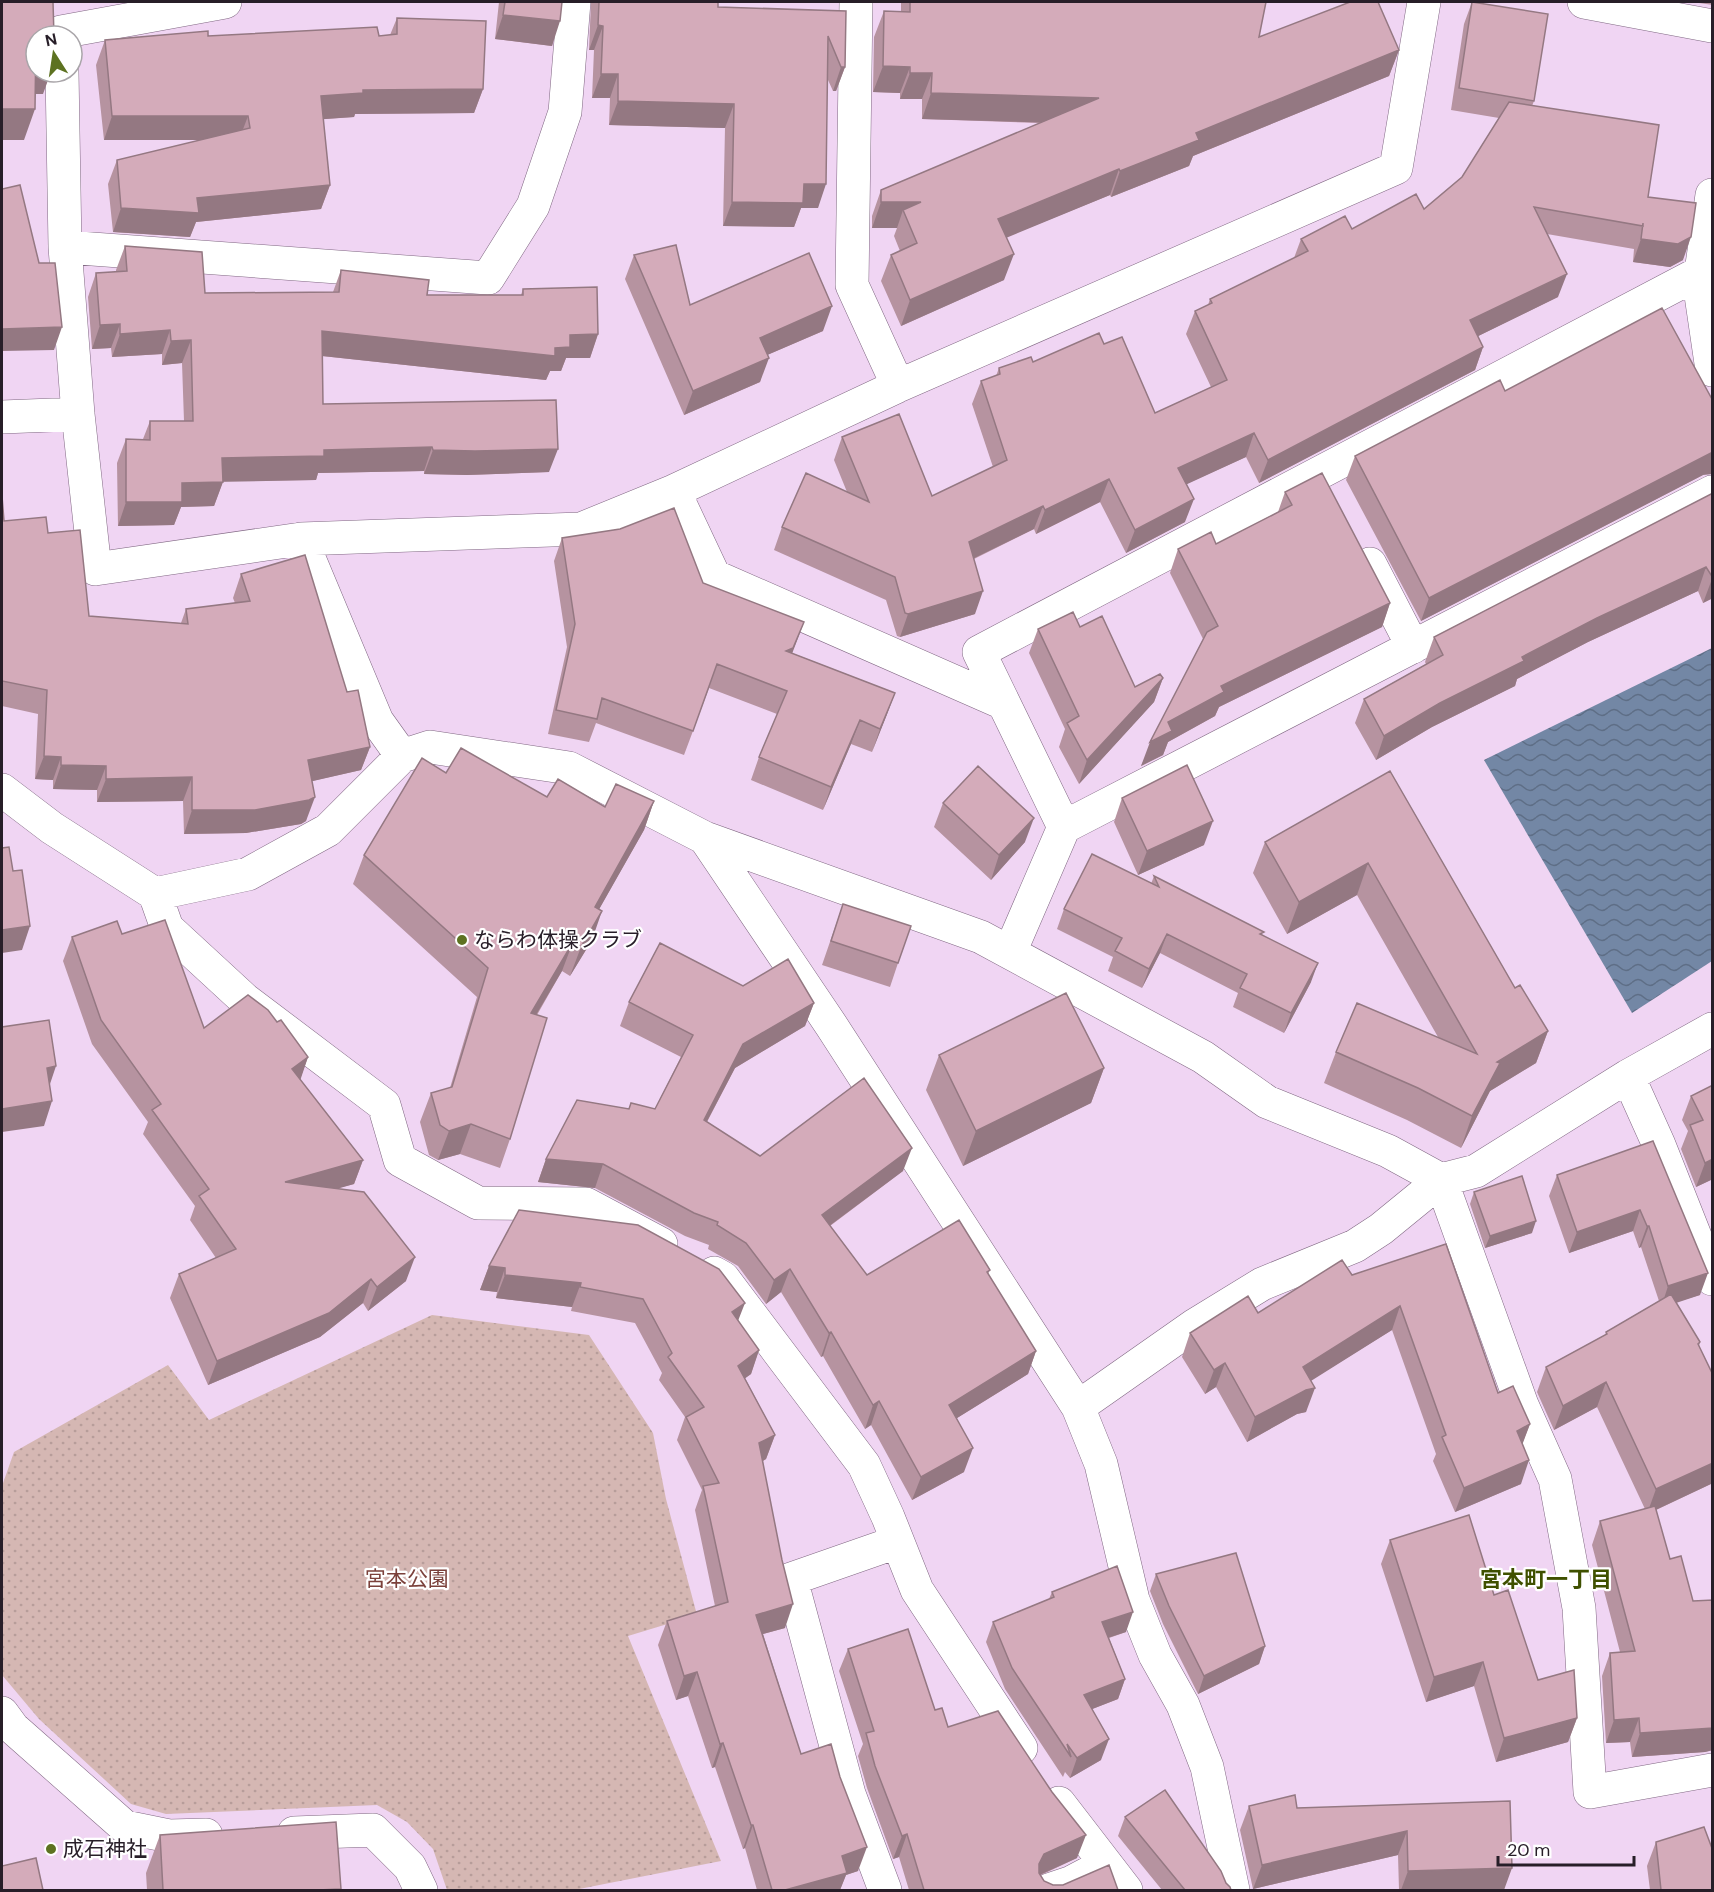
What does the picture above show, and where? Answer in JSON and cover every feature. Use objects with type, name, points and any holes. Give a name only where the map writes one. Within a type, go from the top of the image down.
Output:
[{"type":"street","points":[[84,28],[225,2]]},
{"type":"street","points":[[65,247],[488,278],[532,206],[565,112],[574,2]]},
{"type":"street","points":[[856,2],[852,285],[898,386]]},
{"type":"street","points":[[62,84],[65,247],[78,414],[95,569],[301,539],[581,529],[674,491],[898,386],[1396,168],[1424,2]]},
{"type":"street","points":[[1584,2],[1713,26]]},
{"type":"street","points":[[1713,195],[1705,289],[1713,370]]},
{"type":"street","points":[[1064,827],[979,652],[1322,472],[1705,289]]},
{"type":"street","points":[[2,417],[78,414]]},
{"type":"street","points":[[1322,472],[1338,503]]},
{"type":"street","points":[[674,491],[714,576],[1003,703]]},
{"type":"street","points":[[1011,952],[1064,827],[1713,492]]},
{"type":"street","points":[[1354,534],[1413,647]]},
{"type":"street","points":[[301,539],[376,721],[402,756]]},
{"type":"street","points":[[156,894],[248,874],[328,830],[402,756],[429,747],[569,768],[705,838],[981,937],[1203,1057],[1267,1102],[1388,1151],[1441,1180],[1522,1406],[1555,1479],[1579,1608],[1590,1792],[1713,1770]]},
{"type":"street","points":[[2,790],[52,828],[156,894],[167,928],[218,976],[244,999],[384,1105],[400,1160],[478,1203],[586,1204],[723,1278],[864,1465],[916,1590],[1039,1775],[1104,1865],[1126,1890]]},
{"type":"street","points":[[705,838],[831,1025],[1078,1407],[1101,1464],[1133,1600],[1155,1655],[1183,1705],[1207,1767],[1233,1890]]},
{"type":"street","points":[[1078,1407],[1196,1325],[1263,1284],[1355,1246],[1381,1229],[1441,1180],[1476,1171],[1628,1077],[1713,1029]]},
{"type":"street","points":[[1628,1077],[1659,1145],[1713,1279]]},
{"type":"street","points":[[885,1890],[849,1794],[791,1579],[897,1542]]},
{"type":"street","points":[[2,1713],[13,1728],[125,1827],[169,1836],[373,1830],[410,1867],[421,1890]]},
{"type":"street","points":[[1049,1890],[1070,1883],[1104,1865]]},
{"type":"green space","name":"宮本公園","points":[[432,1315],[589,1335],[653,1433],[666,1499],[697,1615],[628,1636],[721,1861],[574,1890],[447,1890],[433,1849],[407,1822],[377,1805],[166,1814],[131,1804],[39,1719],[2,1675],[2,1486],[14,1452],[168,1365],[209,1420]]},
{"type":"water","points":[[1712,648],[1712,961],[1632,1013],[1484,760]]},
{"type":"building","points":[[2,2],[53,2],[54,24],[24,24],[24,84],[35,84],[35,109],[2,109]]},
{"type":"building","points":[[505,2],[562,2],[560,21],[503,15]]},
{"type":"building","points":[[599,2],[718,2],[718,7],[846,11],[845,67],[841,67],[828,36],[826,184],[804,184],[803,203],[732,202],[734,104],[618,101],[618,74],[601,74],[603,26],[598,25]]},
{"type":"building","points":[[910,2],[1266,2],[1259,37],[1350,2],[1378,2],[1399,50],[1196,133],[1199,140],[1120,171],[1119,169],[998,219],[1014,254],[910,300],[891,255],[917,243],[903,210],[921,202],[881,202],[881,190],[1099,98],[931,93],[932,73],[910,73],[910,67],[883,66],[884,11],[910,12]]},
{"type":"building","points":[[1472,2],[1548,14],[1534,101],[1459,88]]},
{"type":"building","points":[[397,18],[486,21],[483,89],[363,90],[363,93],[321,96],[330,185],[197,198],[199,213],[121,208],[117,160],[250,128],[248,116],[112,116],[105,40],[208,31],[208,36],[377,27],[379,36],[397,34]]},
{"type":"building","points":[[1509,102],[1659,125],[1648,197],[1696,203],[1691,237],[1678,244],[1641,239],[1643,226],[1534,207],[1567,274],[1470,320],[1483,347],[1268,460],[1254,433],[1178,468],[1194,499],[1135,530],[1109,479],[1045,510],[1043,506],[969,542],[983,591],[908,614],[905,613],[895,577],[782,527],[806,473],[869,502],[842,437],[899,414],[932,496],[1007,460],[981,381],[1000,374],[999,368],[1031,357],[1033,362],[1099,333],[1104,344],[1122,337],[1155,413],[1227,380],[1195,311],[1212,303],[1210,299],[1308,251],[1301,239],[1345,216],[1352,229],[1416,194],[1424,209],[1462,177]]},
{"type":"building","points":[[20,185],[39,263],[55,263],[62,327],[2,329],[2,189]]},
{"type":"building","points":[[676,245],[690,305],[809,253],[832,306],[760,338],[769,358],[693,391],[634,255]]},
{"type":"building","points":[[125,246],[202,252],[205,293],[339,292],[341,270],[429,280],[427,295],[523,295],[523,289],[597,287],[598,334],[570,335],[570,347],[555,348],[555,356],[322,331],[323,404],[556,400],[558,449],[475,451],[433,450],[432,447],[324,450],[324,456],[222,458],[223,482],[182,483],[182,502],[126,502],[126,439],[150,440],[150,421],[193,421],[191,340],[171,341],[170,330],[120,334],[120,324],[100,325],[96,273],[127,271]]},
{"type":"building","points":[[1662,308],[1713,401],[1713,452],[1429,598],[1355,456],[1500,380],[1505,391]]},
{"type":"building","points":[[1322,473],[1390,603],[1221,686],[1224,692],[1168,722],[1172,731],[1150,742],[1207,632],[1218,626],[1178,549],[1211,532],[1216,544],[1292,505],[1285,492]]},
{"type":"building","points":[[1713,493],[1713,578],[1706,567],[1597,618],[1522,657],[1524,661],[1440,703],[1384,736],[1364,699],[1443,655],[1434,637]]},
{"type":"building","points":[[2,496],[4,521],[46,517],[48,533],[80,530],[89,616],[188,624],[186,609],[250,601],[241,574],[305,555],[347,692],[358,690],[370,747],[308,760],[315,797],[255,810],[192,810],[192,777],[106,779],[106,766],[61,765],[61,757],[44,756],[47,690],[2,681]]},
{"type":"building","points":[[674,508],[703,583],[804,622],[793,648],[786,651],[895,693],[880,729],[860,720],[831,787],[759,757],[787,691],[717,664],[693,731],[602,698],[597,719],[556,710],[575,624],[562,538],[620,529]]},
{"type":"building","points":[[1073,612],[1080,627],[1102,616],[1135,687],[1160,674],[1163,678],[1087,760],[1067,723],[1079,716],[1038,629]]},
{"type":"building","points":[[461,748],[547,797],[558,779],[605,807],[616,784],[654,801],[595,907],[602,911],[581,947],[573,942],[531,1013],[547,1018],[510,1139],[471,1124],[449,1131],[440,1125],[431,1093],[452,1087],[488,968],[364,855],[422,758],[446,773]]},
{"type":"building","points":[[1187,765],[1213,821],[1147,851],[1122,798]]},
{"type":"building","points":[[978,766],[1034,818],[999,855],[943,803]]},
{"type":"building","points":[[1390,771],[1515,988],[1520,985],[1548,1031],[1497,1062],[1500,1063],[1472,1116],[1418,1088],[1336,1052],[1357,1003],[1477,1054],[1368,863],[1299,902],[1265,842]]},
{"type":"building","points":[[9,847],[13,871],[22,870],[30,926],[2,930],[2,848]]},
{"type":"building","points":[[1092,854],[1159,887],[1154,876],[1264,932],[1260,934],[1318,963],[1291,1013],[1240,988],[1247,974],[1167,934],[1149,969],[1115,951],[1122,938],[1064,909]]},
{"type":"building","points":[[843,904],[911,926],[898,963],[831,941]]},
{"type":"building","points":[[165,920],[204,1028],[248,995],[268,1010],[277,1022],[281,1020],[308,1057],[292,1069],[363,1160],[285,1182],[364,1192],[415,1257],[377,1287],[371,1279],[329,1313],[217,1361],[179,1274],[236,1249],[199,1196],[209,1189],[152,1110],[161,1104],[101,1020],[72,937],[117,921],[122,934]]},
{"type":"building","points":[[660,943],[743,986],[788,959],[814,1003],[743,1044],[704,1120],[760,1156],[864,1078],[912,1148],[822,1215],[867,1275],[959,1220],[990,1270],[987,1272],[1036,1351],[949,1405],[973,1448],[921,1477],[879,1401],[873,1405],[831,1332],[829,1333],[790,1269],[774,1280],[746,1243],[717,1225],[718,1222],[694,1213],[603,1164],[546,1159],[577,1100],[629,1109],[631,1103],[655,1109],[693,1035],[629,1002]]},
{"type":"building","points":[[1066,993],[1104,1068],[976,1131],[939,1055]]},
{"type":"building","points":[[49,1020],[56,1066],[47,1068],[52,1101],[2,1109],[2,1027]]},
{"type":"building","points":[[1713,1085],[1713,1159],[1705,1163],[1690,1125],[1703,1120],[1691,1096]]},
{"type":"building","points":[[1653,1141],[1708,1273],[1668,1286],[1649,1226],[1640,1210],[1577,1232],[1557,1175]]},
{"type":"building","points":[[1522,1176],[1536,1221],[1490,1236],[1474,1192]]},
{"type":"building","points":[[519,1210],[638,1225],[719,1269],[745,1303],[732,1312],[759,1350],[738,1366],[775,1435],[759,1443],[793,1604],[756,1615],[801,1754],[831,1744],[840,1777],[867,1847],[842,1856],[847,1873],[785,1890],[772,1890],[753,1825],[751,1825],[723,1743],[720,1744],[697,1672],[684,1676],[667,1621],[728,1602],[703,1486],[719,1483],[686,1417],[704,1407],[668,1357],[672,1353],[643,1299],[580,1287],[581,1283],[505,1275],[505,1268],[489,1266]]},
{"type":"building","points":[[1446,1244],[1498,1393],[1513,1386],[1530,1424],[1517,1431],[1529,1460],[1464,1488],[1442,1437],[1446,1435],[1400,1306],[1303,1367],[1315,1388],[1306,1390],[1255,1417],[1225,1363],[1214,1370],[1190,1333],[1248,1296],[1258,1313],[1342,1260],[1352,1275]]},
{"type":"building","points":[[1671,1294],[1700,1342],[1698,1344],[1713,1375],[1713,1463],[1656,1489],[1606,1382],[1563,1406],[1546,1367],[1607,1334],[1606,1332]]},
{"type":"building","points":[[1655,1506],[1670,1559],[1681,1556],[1693,1601],[1713,1600],[1713,1728],[1640,1733],[1639,1718],[1614,1720],[1610,1653],[1635,1651],[1600,1521]]},
{"type":"building","points":[[1469,1515],[1494,1595],[1508,1590],[1538,1680],[1574,1670],[1577,1718],[1504,1738],[1483,1662],[1434,1677],[1390,1540]]},
{"type":"building","points":[[1236,1553],[1265,1646],[1204,1676],[1169,1606],[1156,1574]]},
{"type":"building","points":[[1117,1566],[1133,1612],[1102,1622],[1125,1679],[1084,1695],[1109,1739],[1077,1758],[1067,1744],[1071,1757],[1012,1668],[993,1622],[1054,1597],[1052,1592]]},
{"type":"building","points":[[908,1629],[935,1710],[942,1708],[948,1727],[998,1711],[1052,1792],[1086,1835],[1044,1854],[1039,1864],[1039,1873],[1044,1881],[1053,1885],[1063,1885],[1109,1865],[1118,1890],[924,1890],[907,1834],[902,1836],[875,1766],[866,1733],[874,1731],[848,1649]]},
{"type":"building","points":[[1165,1790],[1221,1871],[1231,1890],[1185,1890],[1125,1817]]},
{"type":"building","points":[[1295,1795],[1297,1808],[1510,1801],[1512,1868],[1408,1871],[1407,1831],[1262,1865],[1249,1806]]},
{"type":"building","points":[[336,1822],[341,1889],[163,1890],[160,1835]]},
{"type":"building","points":[[1704,1827],[1713,1851],[1713,1890],[1661,1890],[1656,1842]]},
{"type":"building","points":[[36,1858],[43,1890],[2,1890],[2,1866]]},
{"type":"place","name":"ならわ体操クラブ","points":[[462,940]]},
{"type":"place","name":"成石神社","points":[[51,1849]]},
{"type":"district","name":"宮本町一丁目","points":[[1546,1579]]}]
